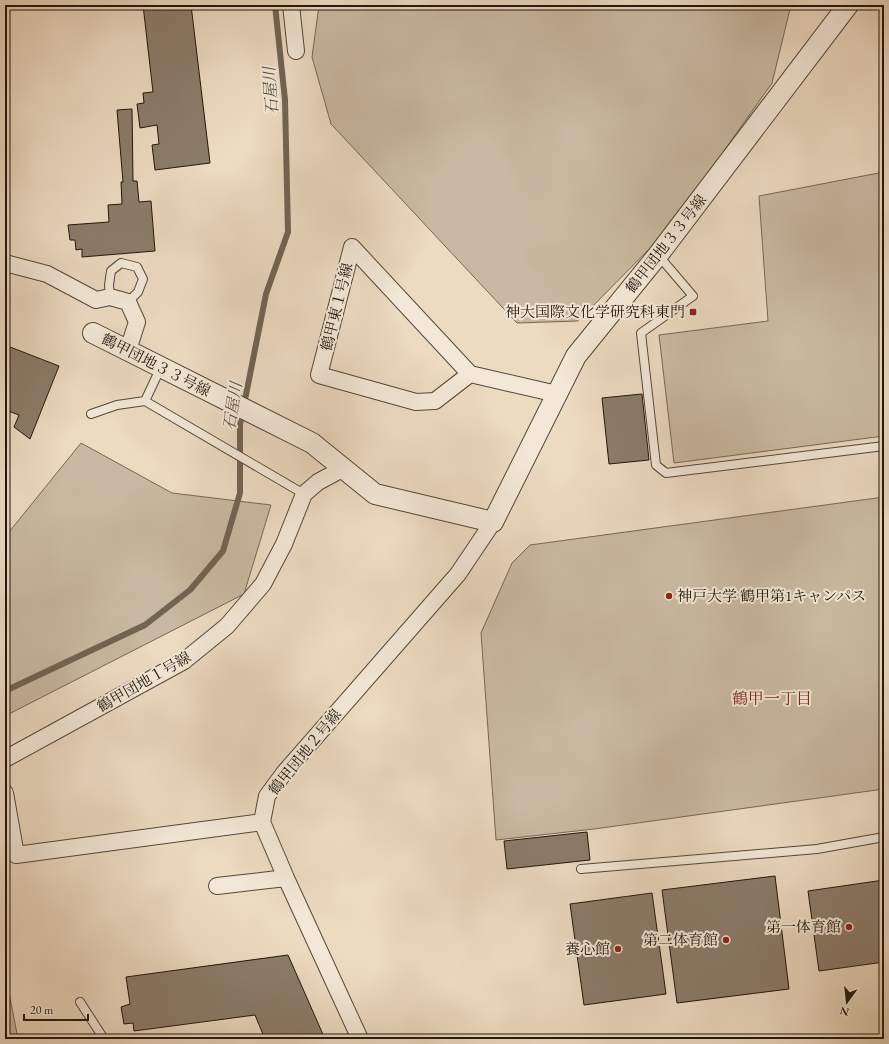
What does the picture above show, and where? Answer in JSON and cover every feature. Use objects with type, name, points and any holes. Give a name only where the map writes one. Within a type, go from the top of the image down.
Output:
[{"type":"street","points":[[291,5],[296,51]]},
{"type":"street","name":"鶴甲団地３３号線","points":[[93,333],[312,443],[375,494],[493,522],[576,356],[658,255],[848,5]]},
{"type":"street","name":"鶴甲東１号線","points":[[352,247],[470,374],[435,401],[416,402],[319,375],[352,247]]},
{"type":"street","points":[[5,263],[47,274],[96,300],[110,297],[128,302],[137,322],[128,350]]},
{"type":"street","points":[[470,374],[557,394]]},
{"type":"street","points":[[304,494],[318,482],[335,462]]},
{"type":"street","name":"鶴甲団地１号線","points":[[5,759],[184,661],[227,626],[263,584],[284,544],[304,494]]},
{"type":"street","name":"鶴甲団地２号線","points":[[262,822],[268,796],[284,773],[458,574],[493,522]]},
{"type":"street","points":[[5,793],[16,855],[262,822],[360,1039]]},
{"type":"street","points":[[217,886],[286,878]]},
{"type":"lane","points":[[658,255],[693,296],[641,333],[656,465],[666,473],[884,446]]},
{"type":"lane","points":[[110,297],[109,285],[111,270],[121,262],[137,267],[143,279],[138,292],[128,302]]},
{"type":"lane","points":[[145,401],[167,370]]},
{"type":"lane","points":[[91,414],[117,405],[145,401],[304,494]]},
{"type":"lane","points":[[581,869],[817,849],[884,837]]},
{"type":"lane","points":[[80,1002],[104,1039]]},
{"type":"shaded area","points":[[319,5],[791,5],[772,83],[668,230],[578,321],[517,323],[331,124],[312,57]]},
{"type":"shaded area","points":[[884,172],[884,436],[674,463],[659,335],[768,321],[759,196]]},
{"type":"shaded area","points":[[81,443],[172,493],[271,505],[244,594],[5,716],[5,537]]},
{"type":"shaded area","points":[[884,497],[884,789],[594,829],[496,840],[481,633],[512,563],[530,545]]},
{"type":"shaded area","points":[[5,972],[18,1039],[5,1039]]},
{"type":"building","points":[[143,5],[191,5],[210,163],[155,170],[152,145],[159,144],[157,125],[140,128],[137,104],[144,103],[143,93],[153,92]]},
{"type":"building","points":[[132,109],[133,181],[137,181],[139,202],[151,201],[155,251],[82,257],[82,249],[76,250],[75,240],[70,240],[68,225],[109,222],[108,205],[122,204],[121,182],[123,182],[117,110]]},
{"type":"building","points":[[5,345],[59,366],[30,439],[14,427],[19,415],[5,410]]},
{"type":"building","points":[[642,394],[649,460],[609,464],[602,398]]},
{"type":"building","points":[[587,832],[590,860],[507,869],[504,841]]},
{"type":"building","name":"第二体育館","points":[[775,876],[789,989],[677,1003],[662,890]]},
{"type":"building","name":"第一体育館","points":[[884,880],[884,962],[819,971],[808,891]]},
{"type":"building","name":"養心館","points":[[652,893],[666,994],[584,1005],[570,904]]},
{"type":"building","points":[[288,955],[325,1039],[265,1039],[255,1015],[134,1031],[133,1023],[124,1024],[121,1007],[130,1004],[126,977]]},
{"type":"waterway","name":"石屋川","points":[[5,691],[145,625],[190,590],[223,551],[240,493],[240,425],[266,294],[288,232],[285,100],[275,5]]},
{"type":"place","name":"神大国際文化学研究科東門","points":[[693,312]]},
{"type":"place","name":"神戸大学 鶴甲第1キャンパス","points":[[669,596]]},
{"type":"place","name":"第一体育館","points":[[849,927]]},
{"type":"place","name":"第二体育館","points":[[726,940]]},
{"type":"place","name":"養心館","points":[[618,949]]},
{"type":"district","name":"鶴甲一丁目","points":[[772,698]]}]
